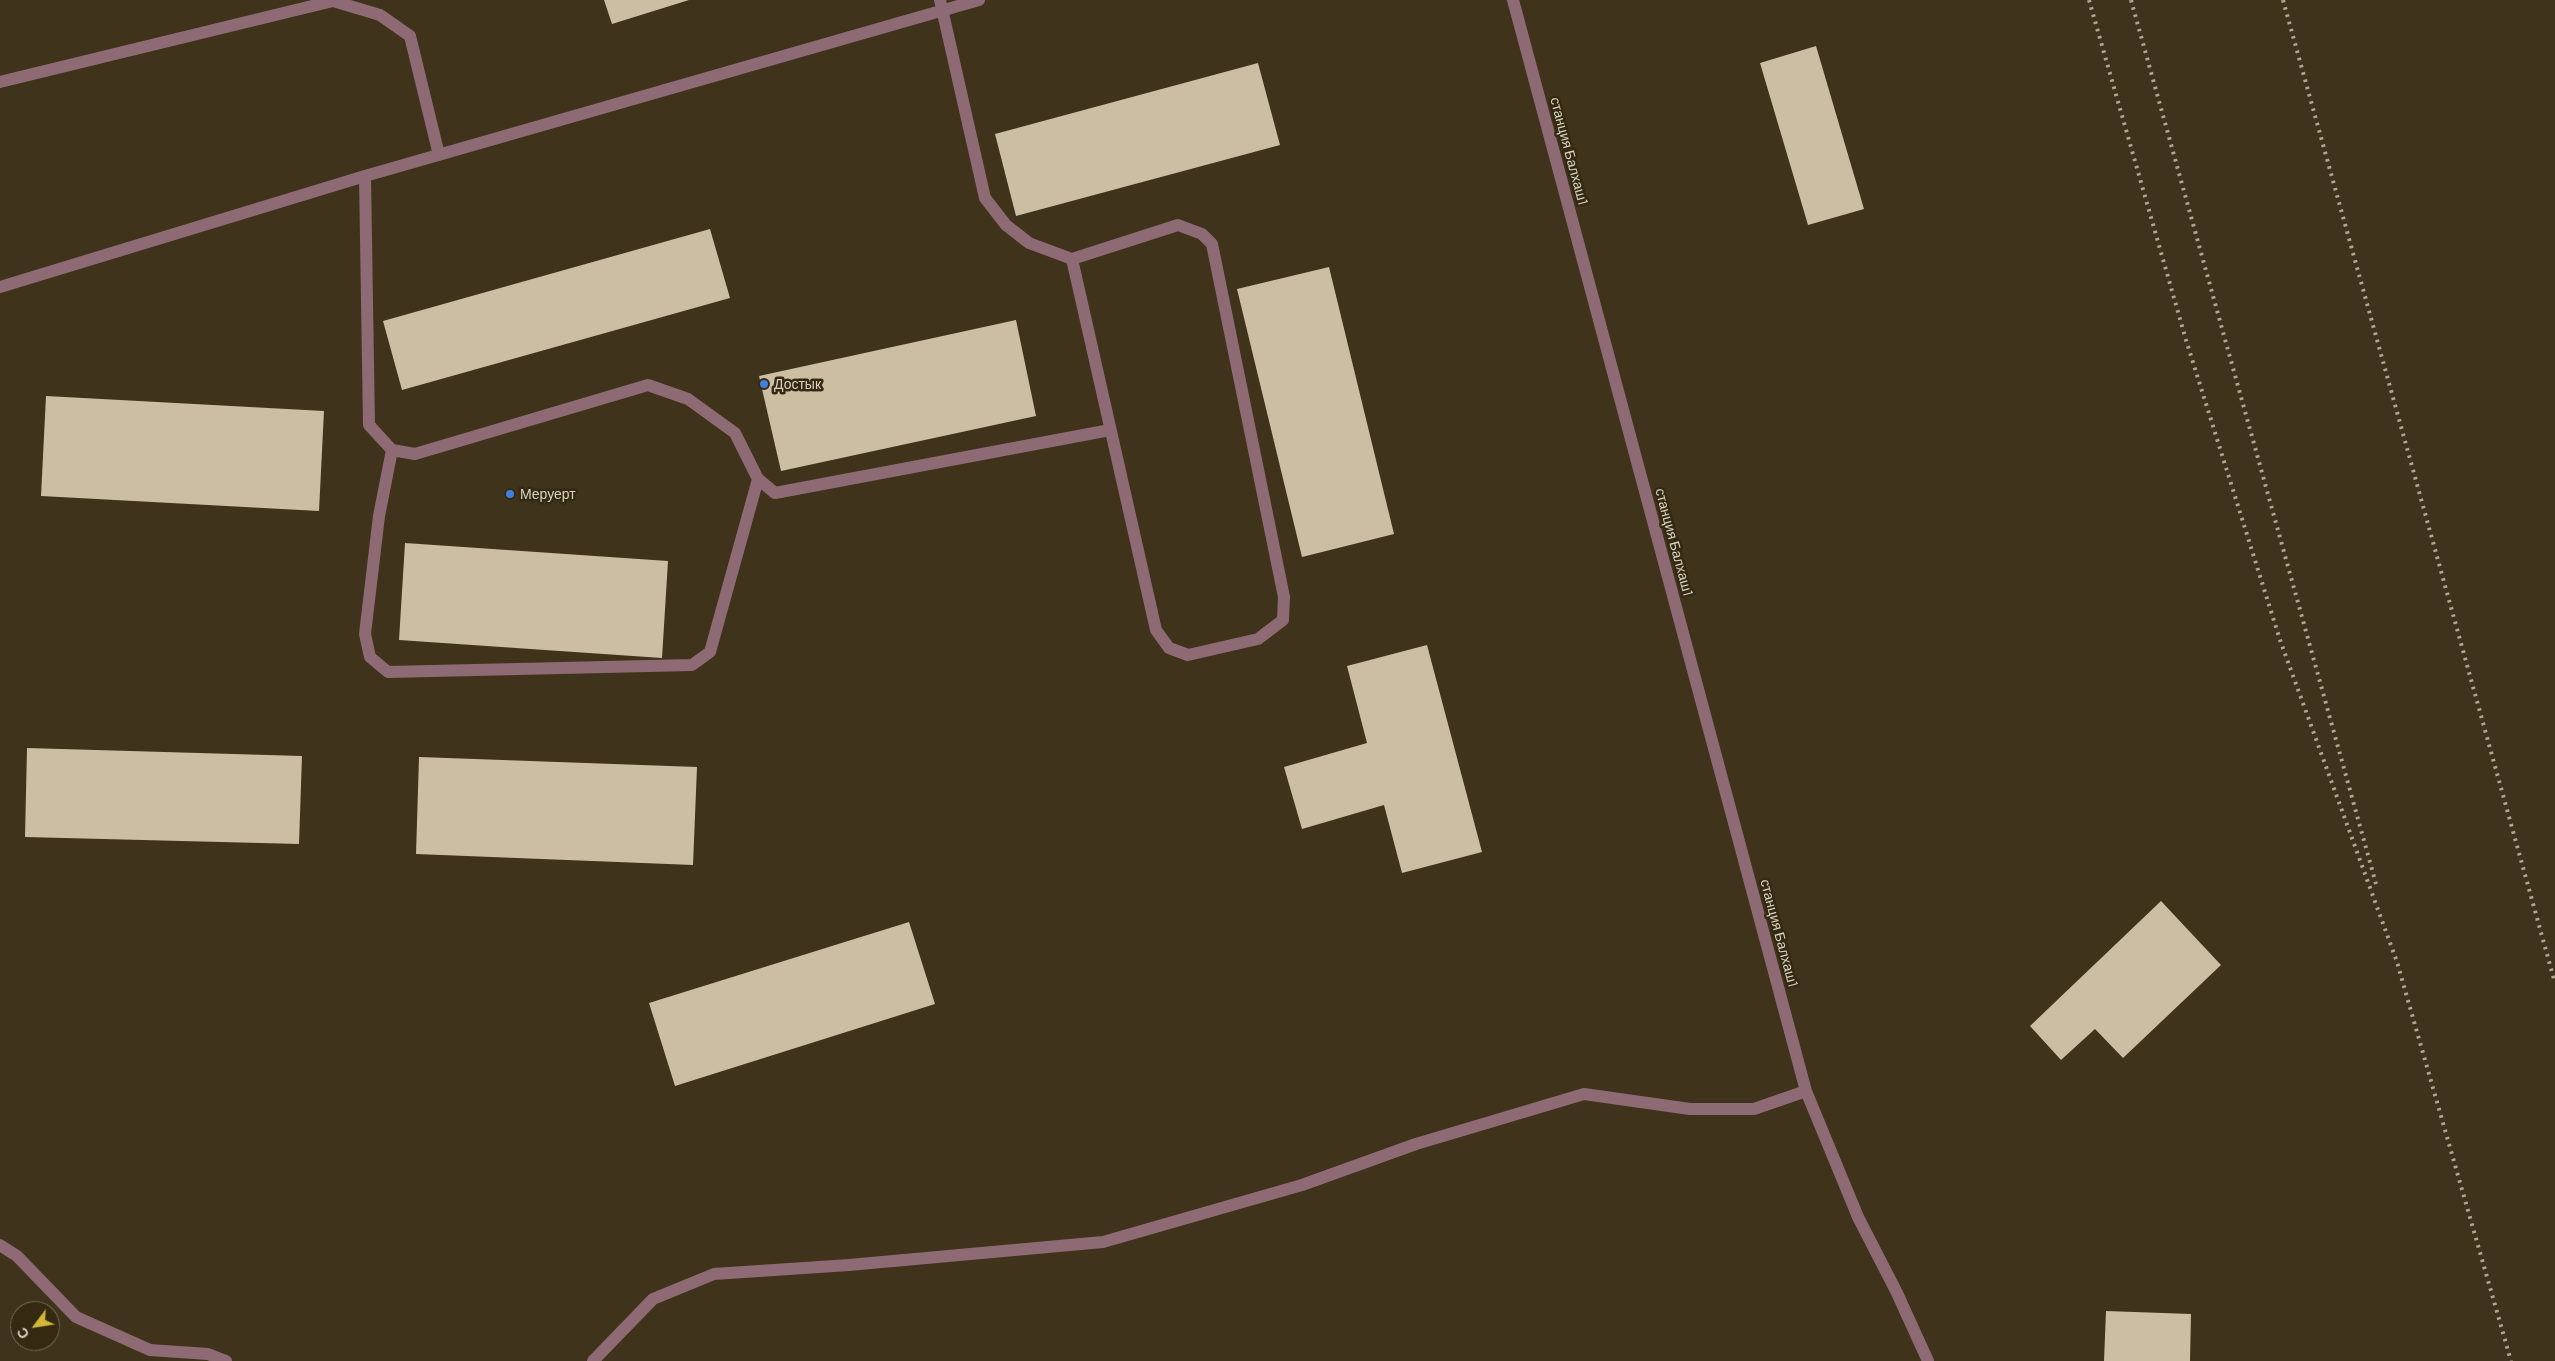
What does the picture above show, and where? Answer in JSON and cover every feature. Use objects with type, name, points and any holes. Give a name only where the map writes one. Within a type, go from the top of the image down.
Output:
[{"type":"street","points":[[0,287],[365,176],[942,5],[978,0]]},
{"type":"street","name":"станция Балхаш1","points":[[1513,0],[1806,1092],[1858,1218],[1897,1293],[1928,1361]]},
{"type":"street","points":[[0,82],[332,1],[380,15],[410,36],[440,154]]},
{"type":"street","points":[[942,5],[984,198],[1006,226],[1029,243],[1072,260],[1178,225],[1202,234],[1212,244],[1284,597],[1283,620],[1258,639],[1188,655],[1169,648],[1156,630],[1072,260]]},
{"type":"street","points":[[365,176],[369,425],[392,450],[415,454],[648,385],[688,399],[735,433],[758,479],[775,493],[1110,430]]},
{"type":"street","points":[[392,450],[379,516],[365,634],[370,657],[388,672],[692,665],[710,652],[758,479]]},
{"type":"street","points":[[593,1361],[653,1299],[714,1274],[849,1265],[1102,1242],[1302,1185],[1416,1144],[1584,1094],[1690,1109],[1754,1109],[1806,1092]]},
{"type":"street","points":[[0,1245],[17,1256],[76,1317],[150,1350],[208,1354],[226,1361]]},
{"type":"building","points":[[604,0],[689,0],[612,24]]},
{"type":"building","points":[[1816,46],[1864,209],[1808,225],[1760,63]]},
{"type":"building","points":[[1258,63],[1280,145],[1016,216],[995,134]]},
{"type":"building","points":[[710,229],[730,298],[402,390],[383,321]]},
{"type":"building","points":[[1329,267],[1394,534],[1302,557],[1237,289]]},
{"type":"building","points":[[1016,320],[1036,416],[781,471],[759,376]]},
{"type":"building","points":[[46,396],[324,411],[319,511],[41,496]]},
{"type":"building","points":[[405,543],[668,561],[662,658],[399,640]]},
{"type":"building","points":[[1427,645],[1482,852],[1402,873],[1384,805],[1302,829],[1284,767],[1367,743],[1347,666]]},
{"type":"building","points":[[27,748],[302,756],[299,844],[25,837]]},
{"type":"building","points":[[419,757],[697,767],[693,865],[416,854]]},
{"type":"building","points":[[2161,901],[2221,965],[2123,1058],[2095,1029],[2061,1060],[2030,1026]]},
{"type":"building","points":[[909,922],[935,1004],[675,1086],[649,1003]]},
{"type":"building","points":[[2106,1311],[2191,1314],[2190,1361],[2104,1361]]},
{"type":"railway","points":[[2089,0],[2186,340],[2280,640],[2397,962],[2511,1361]]},
{"type":"railway","points":[[2131,0],[2376,884]]},
{"type":"railway","points":[[2283,0],[2555,983]]},
{"type":"place","name":"Достык","points":[[764,384]]},
{"type":"place","name":"Меруерт","points":[[510,494]]}]
